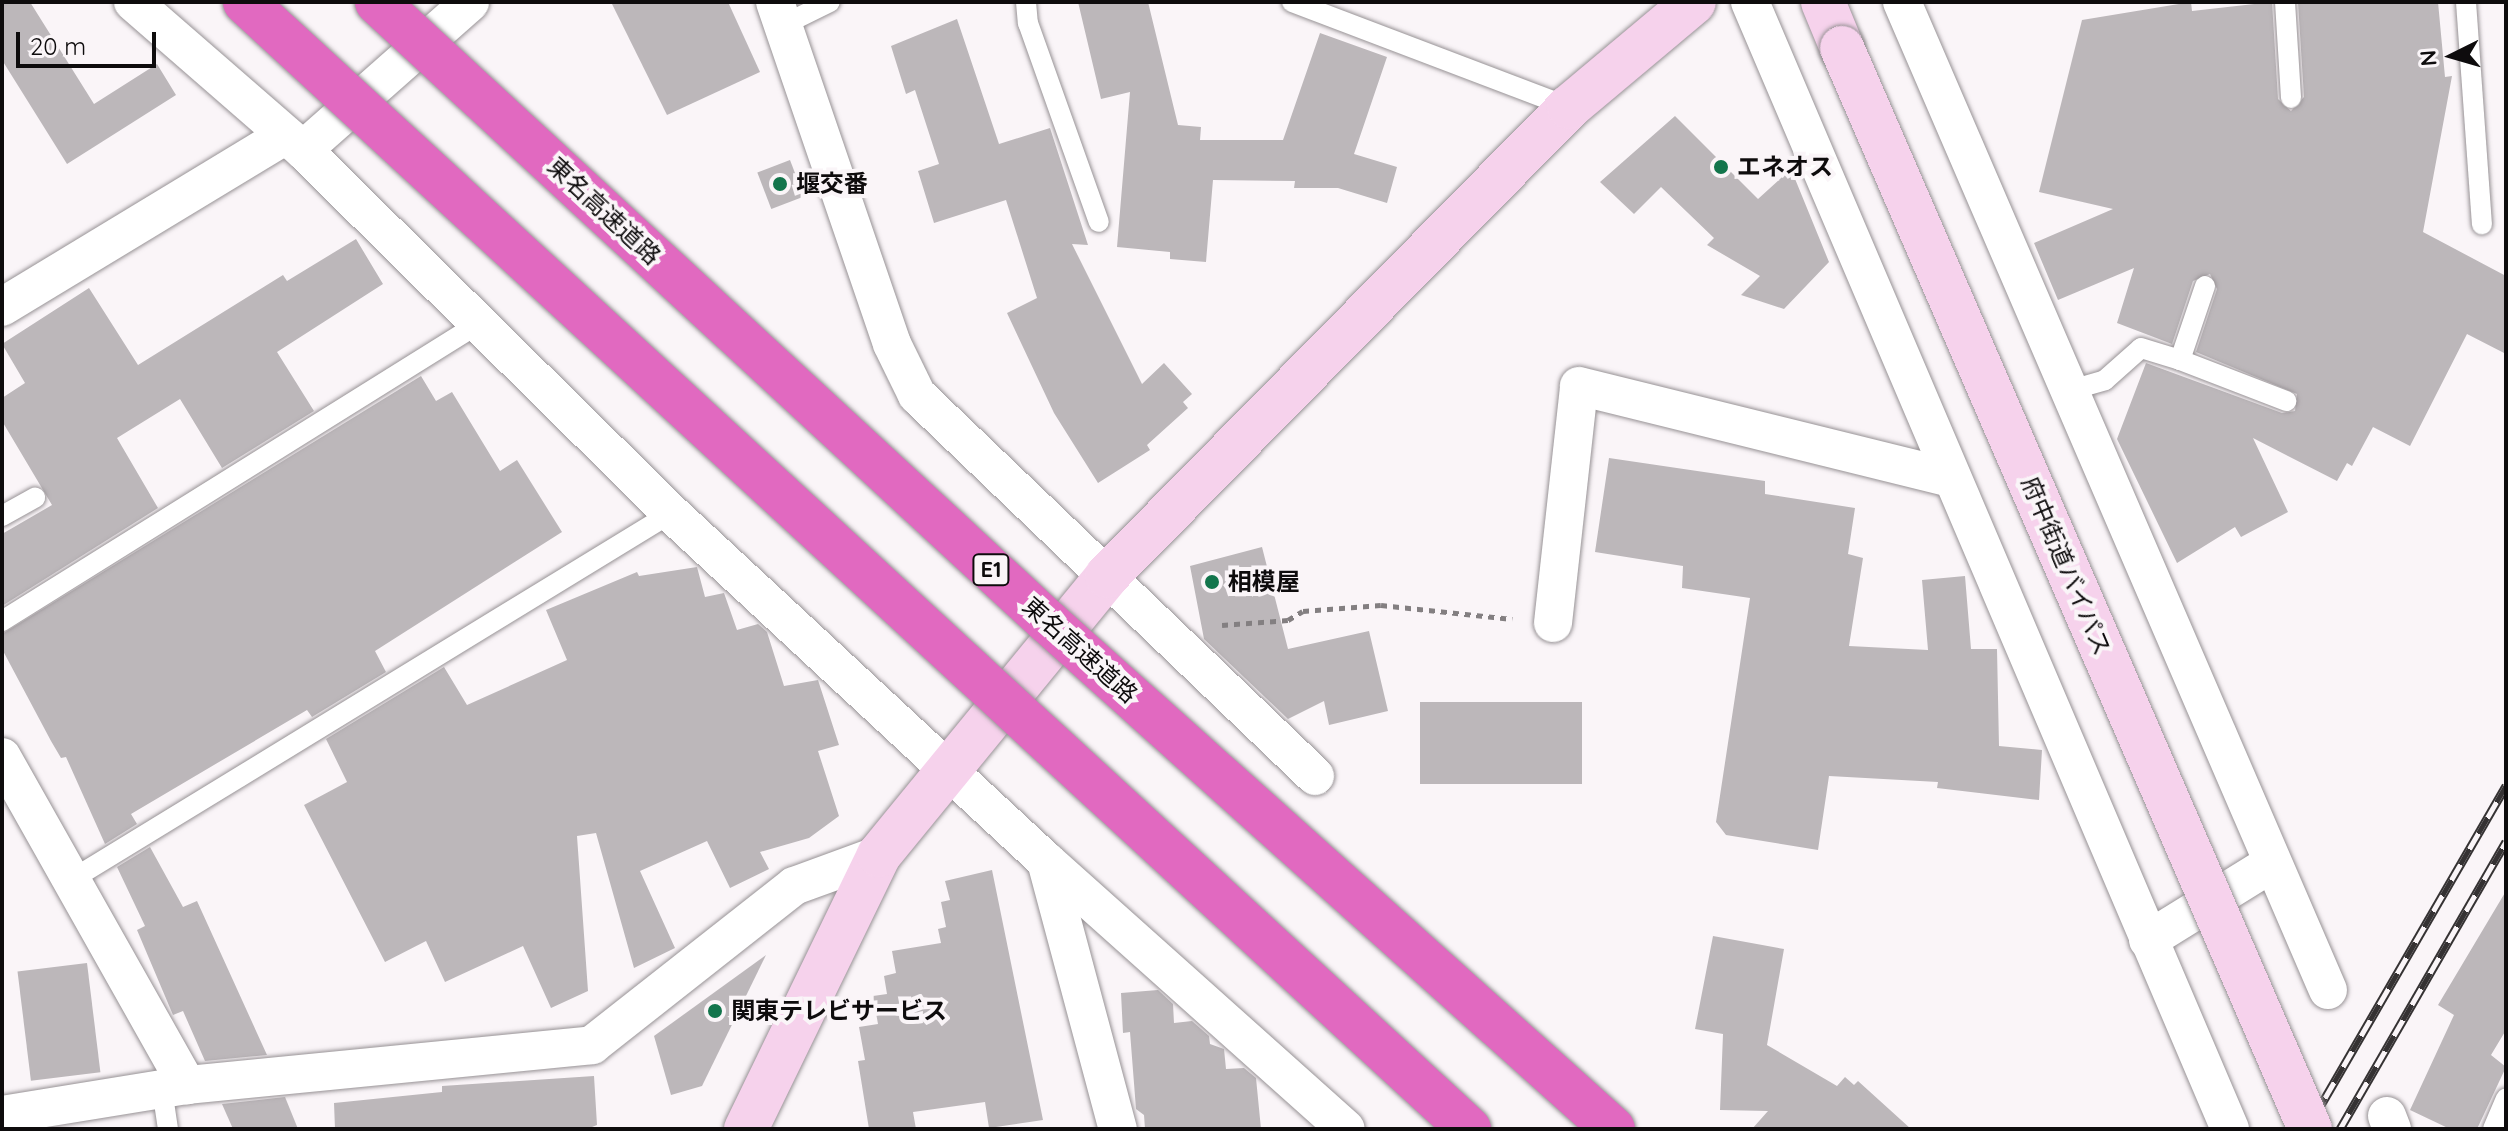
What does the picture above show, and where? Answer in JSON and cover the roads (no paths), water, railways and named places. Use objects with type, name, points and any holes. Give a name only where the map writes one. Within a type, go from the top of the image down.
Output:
[{"type":"highway","points":[[245,2],[1469,1129]]},
{"type":"highway","name":"東名高速道路","points":[[377,2],[1048,622],[1613,1129]]},
{"type":"street","points":[[133,2],[293,144],[671,513],[1046,861],[1346,1129]]},
{"type":"street","points":[[2,307],[293,144],[470,2]]},
{"type":"street","points":[[746,1129],[879,855],[1107,576],[1569,107],[1694,2]]},
{"type":"street","points":[[1750,2],[2230,1129]]},
{"type":"street","name":"府中街道バイパス","points":[[1823,2],[2310,1129]]},
{"type":"street","points":[[1902,2],[2328,990]]},
{"type":"street","points":[[779,14],[892,344],[917,395],[1315,776]]},
{"type":"street","points":[[1553,623],[1579,386],[1952,478]]},
{"type":"street","points":[[2,757],[71,880],[175,1087]]},
{"type":"street","points":[[2,1115],[175,1087],[592,1045],[794,886],[879,855]]},
{"type":"street","points":[[1046,861],[1118,1129]]},
{"type":"street","points":[[2148,940],[2272,863]]},
{"type":"lane","points":[[779,14],[830,2]]},
{"type":"lane","points":[[1026,2],[1028,23],[1099,222]]},
{"type":"lane","points":[[1292,2],[1569,107]]},
{"type":"lane","points":[[2285,2],[2291,98]]},
{"type":"lane","points":[[2466,2],[2482,224]]},
{"type":"lane","points":[[2180,360],[2205,286]]},
{"type":"lane","points":[[2,621],[478,324]]},
{"type":"lane","points":[[2071,390],[2105,380],[2141,348],[2286,401]]},
{"type":"lane","points":[[2,516],[35,498]]},
{"type":"lane","points":[[71,880],[671,513]]},
{"type":"lane","points":[[168,1129],[175,1087]]},
{"type":"lane","points":[[2493,1129],[2506,1099]]},
{"type":"railway","points":[[2307,1129],[2506,786]]},
{"type":"railway","points":[[2340,1129],[2506,842]]},
{"type":"place","name":"エネオス","points":[[1721,167]]},
{"type":"place","name":"堰交番","points":[[780,184]]},
{"type":"place","name":"相模屋","points":[[1212,582]]},
{"type":"place","name":"関東テレビサービス","points":[[715,1011]]}]
